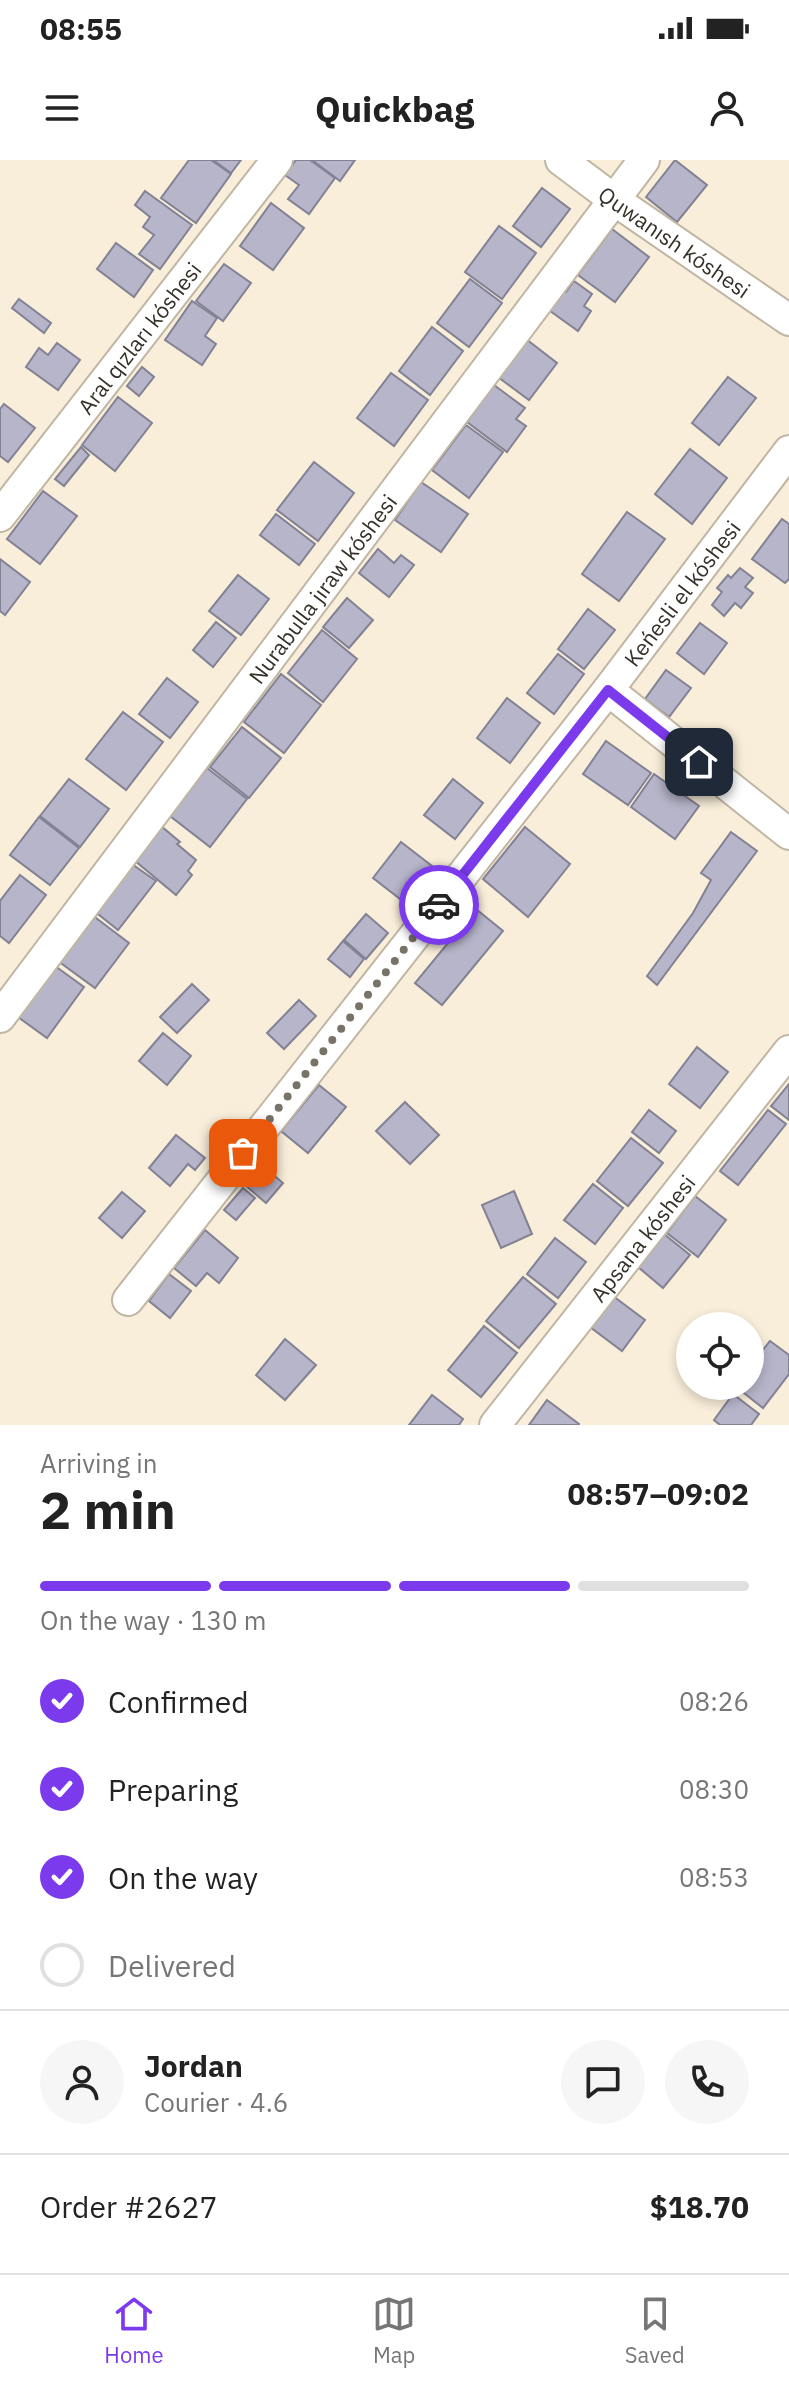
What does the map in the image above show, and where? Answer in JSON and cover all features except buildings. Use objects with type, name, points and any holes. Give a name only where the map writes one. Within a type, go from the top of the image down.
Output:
[{"type":"street","name":"Aral qızları kóshesi","points":[[0,516],[277,160]]},
{"type":"street","name":"Quwanısh kóshesi","points":[[561,160],[789,320]]},
{"type":"street","name":"Nurabulla jıraw kóshesi","points":[[0,1017],[644,160]]},
{"type":"street","name":"Keńesli el kóshesi","points":[[128,1300],[608,690],[789,451]]},
{"type":"street","points":[[608,690],[789,834]]},
{"type":"street","name":"Apsana kóshesi","points":[[495,1425],[789,1051]]},
{"type":"way so far","points":[[243,1153],[439,905]]},
{"type":"route","points":[[439,905],[608,690],[699,762]]}]
